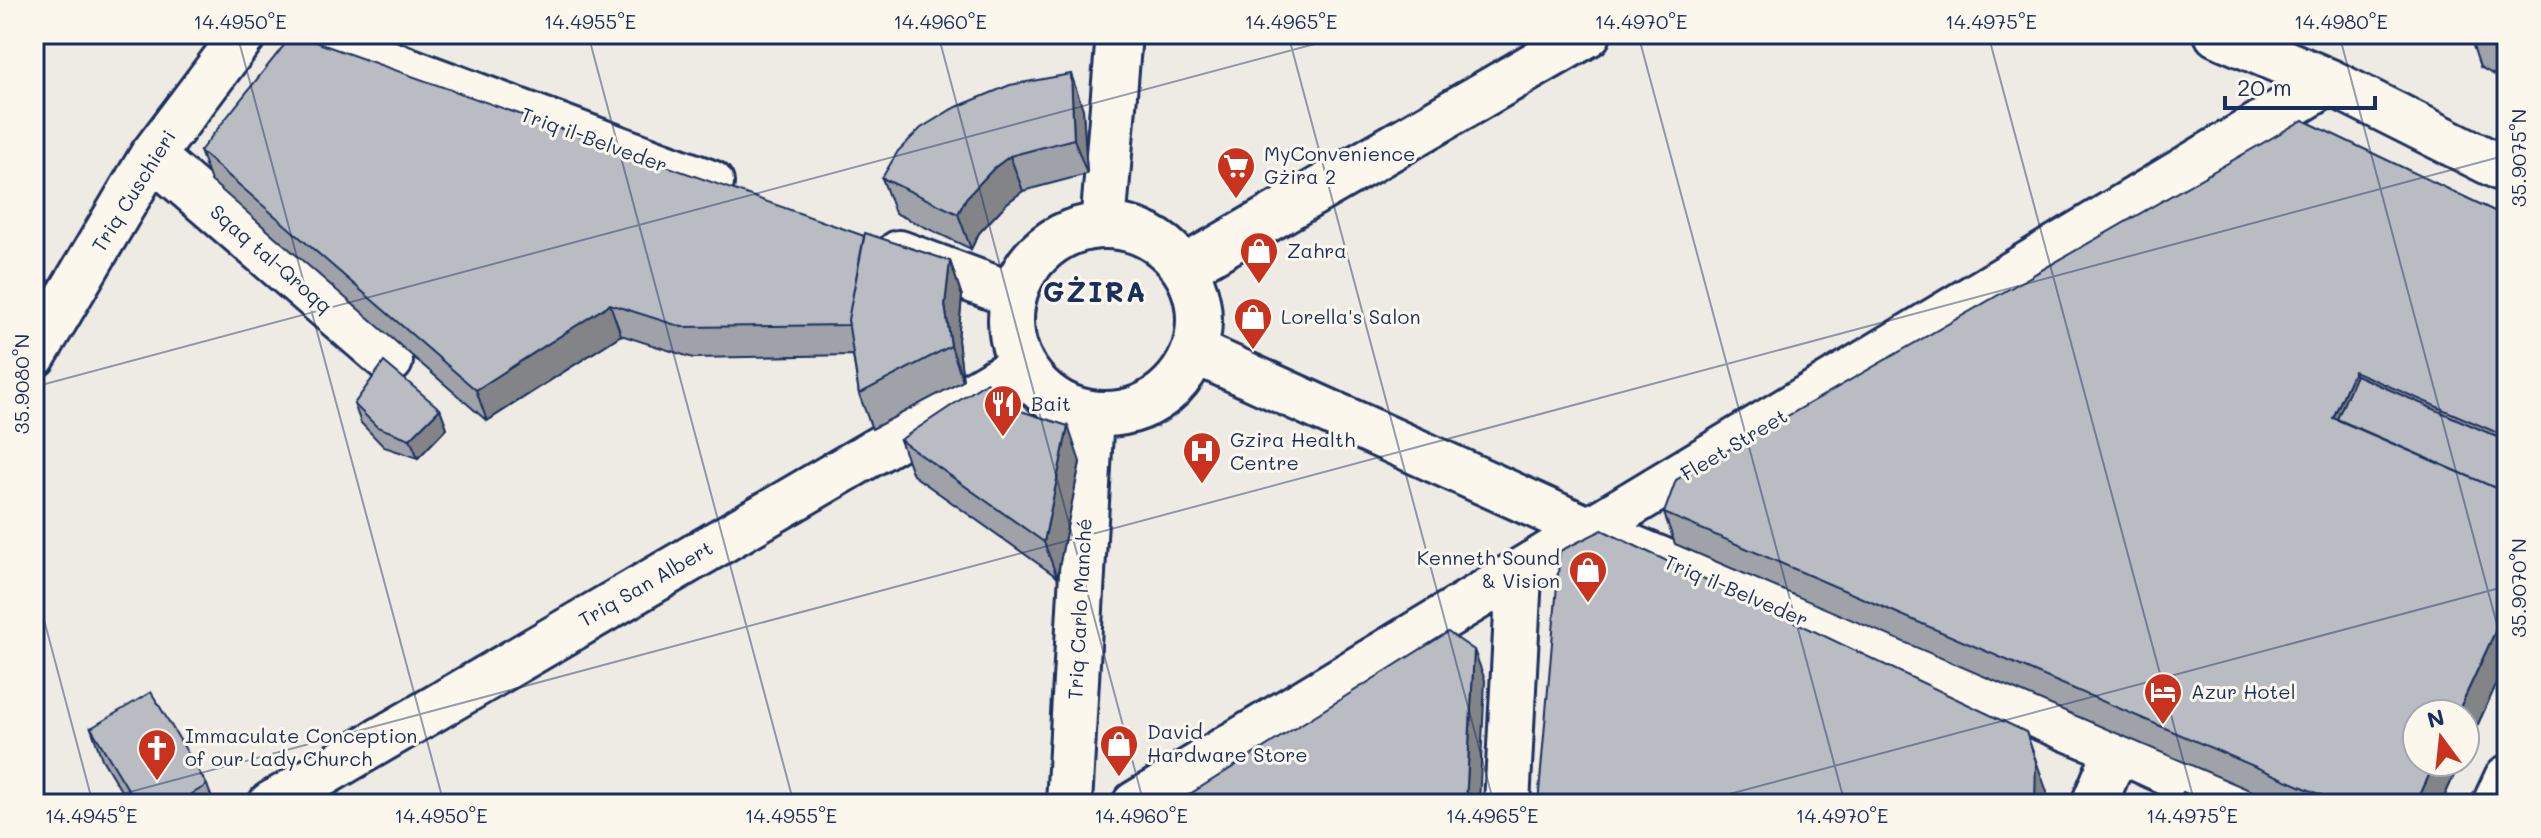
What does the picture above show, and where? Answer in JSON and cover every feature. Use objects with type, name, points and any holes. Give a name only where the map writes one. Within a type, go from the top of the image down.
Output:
[{"type":"street","name":"Triq Cuschieri","points":[[34,355],[152,156],[244,34]]},
{"type":"street","name":"Triq il-Belveder","points":[[311,34],[756,200]]},
{"type":"street","points":[[1103,226],[1119,34]]},
{"type":"street","points":[[1184,268],[1588,34]]},
{"type":"street","points":[[2217,34],[2330,82],[2507,171]]},
{"type":"street","points":[[2297,34],[2330,82]]},
{"type":"street","name":"Fleet Street","points":[[1135,804],[1592,531],[2330,82]]},
{"type":"street","name":"Sqaq tal-Qroqq","points":[[152,156],[390,361]]},
{"type":"street","points":[[1103,226],[1135,230],[1162,245],[1184,268],[1199,309],[1194,351],[1179,379],[1154,401],[1123,413],[1091,414],[1063,405],[1051,397],[1021,366],[1010,327],[1013,295],[1026,268],[1046,245],[1073,231],[1103,226]]},
{"type":"street","points":[[859,238],[1013,295]]},
{"type":"street","name":"Triq il-Belveder","points":[[1194,351],[1592,531],[2117,749],[2237,804]]},
{"type":"street","name":"Triq San Albert","points":[[271,804],[1021,366]]},
{"type":"street","name":"Triq Carlo Manché","points":[[1069,804],[1091,414]]},
{"type":"street","points":[[1507,804],[1519,575]]},
{"type":"street","points":[[2094,804],[2117,749]]},
{"type":"street","points":[[2495,804],[2507,778]]},
{"type":"building","points":[[293,34],[864,236],[849,325],[682,327],[610,304],[476,390],[200,151]]},
{"type":"building","points":[[2472,34],[2507,34],[2507,55]]},
{"type":"building","points":[[1071,74],[1074,139],[1010,156],[966,198],[958,214],[882,178],[898,151],[921,128],[952,109],[1010,85]]},
{"type":"building","points":[[2303,120],[2507,217],[2507,437],[2354,371],[2333,418],[2507,493],[2507,606],[2464,698],[2401,698],[2401,778],[2428,778],[2416,804],[2342,804],[1664,513],[1676,480]]},
{"type":"building","points":[[865,233],[950,261],[945,305],[951,346],[859,394],[848,320]]},
{"type":"building","points":[[384,362],[440,409],[410,439],[377,427],[354,404]]},
{"type":"building","points":[[2356,375],[2507,441],[2507,493],[2337,419]]},
{"type":"building","points":[[987,382],[1021,411],[1068,426],[1044,542],[900,440]]},
{"type":"building","points":[[1602,530],[2026,732],[2036,762],[2035,804],[1538,804],[1560,551]]},
{"type":"building","points":[[1448,632],[1474,650],[1466,804],[1174,804]]},
{"type":"building","name":"Immaculate Conception of our Lady Church","points":[[151,692],[207,785],[175,804],[137,804],[91,728]]},
{"type":"building","points":[[2183,792],[2211,804],[2177,804]]},
{"type":"place","name":"MyConvenience Gżira 2","points":[[1236,200]]},
{"type":"place","name":"Zahra","points":[[1259,285]]},
{"type":"place","name":"Lorella's Salon","points":[[1253,351]]},
{"type":"place","name":"Bait","points":[[1003,438]]},
{"type":"place","name":"Gzira Health Centre","points":[[1202,485]]},
{"type":"place","name":"Kenneth Sound & Vision","points":[[1588,604]]},
{"type":"place","name":"Azur Hotel","points":[[2163,726]]},
{"type":"place","name":"David Hardware Store","points":[[1119,778]]},
{"type":"place","name":"Immaculate Conception of our Lady Church","points":[[157,782]]},
{"type":"district","name":"GŻIRA","points":[[1095,292]]}]
